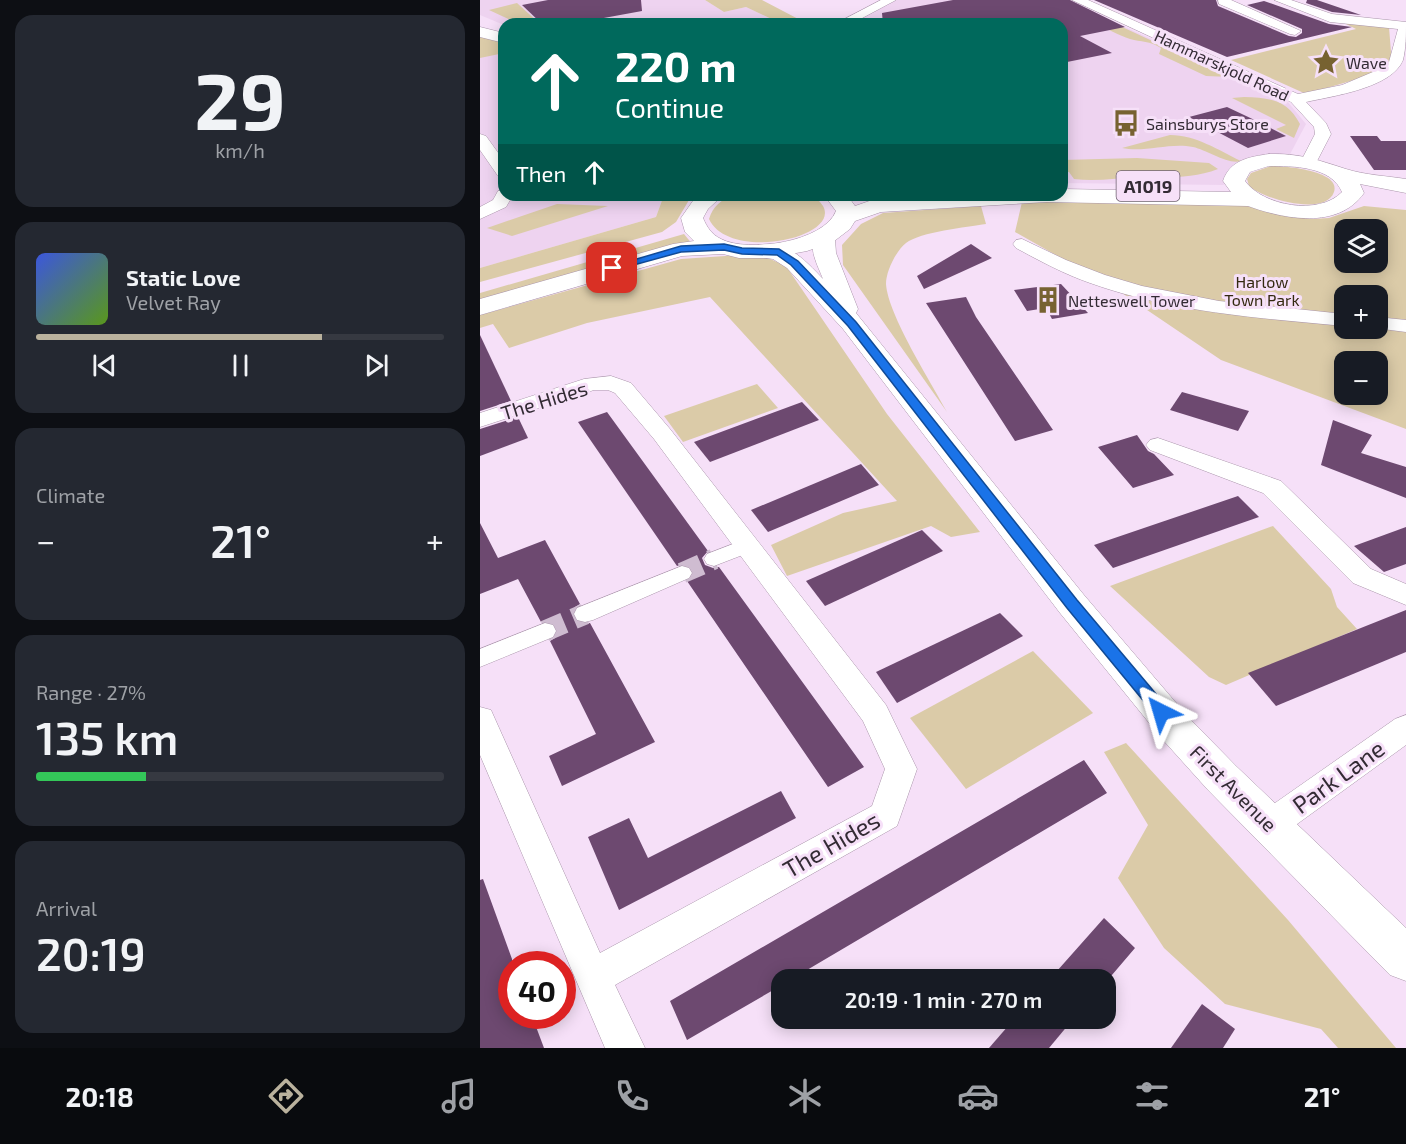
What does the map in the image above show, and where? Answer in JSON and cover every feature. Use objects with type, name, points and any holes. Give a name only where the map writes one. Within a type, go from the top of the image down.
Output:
[{"type":"main road","points":[[1406,186],[1339,174],[1308,163],[1280,160],[1259,162],[1237,172],[1234,181],[1242,193],[1250,199],[1267,206],[1306,212],[1325,211],[1365,196],[1406,197]]},
{"type":"main road","points":[[1339,174],[1352,187],[1353,194],[1350,200]]},
{"type":"main road","name":"A1019","points":[[1068,184],[1199,187],[1234,181]]},
{"type":"main road","name":"A1019","points":[[1068,196],[1250,199]]},
{"type":"main road","points":[[480,307],[681,249],[724,247],[762,251],[783,250],[824,239],[840,226],[845,217],[846,209],[842,201]]},
{"type":"main road","name":"A1019","points":[[845,217],[878,205],[948,201]]},
{"type":"main road","points":[[704,202],[698,232],[709,241],[724,247]]},
{"type":"main road","points":[[480,287],[657,236],[704,202]]},
{"type":"street","points":[[853,18],[890,0]]},
{"type":"street","name":"Hammarskjold Road","points":[[1078,0],[1296,99],[1321,126],[1323,134],[1308,163]]},
{"type":"street","points":[[1223,1],[1295,31]]},
{"type":"street","points":[[1255,14],[1287,2],[1330,18],[1406,26],[1400,65],[1376,77],[1316,96],[1296,99]]},
{"type":"street","points":[[480,25],[498,29]]},
{"type":"street","points":[[480,25],[498,35]]},
{"type":"street","points":[[480,140],[498,165]]},
{"type":"street","points":[[480,214],[501,201]]},
{"type":"street","name":"First Avenue","points":[[824,239],[825,253],[852,324]]},
{"type":"street","points":[[1022,244],[1045,258],[1078,273],[1148,296],[1334,319]]},
{"type":"street","name":"First Avenue","points":[[762,251],[779,252],[795,263],[852,324],[1065,595],[1176,729],[1406,959]]},
{"type":"street","points":[[1388,324],[1406,326]]},
{"type":"street","name":"The Hides","points":[[480,420],[592,384],[611,383],[624,388],[662,434],[876,715],[901,769],[885,816],[592,978]]},
{"type":"street","points":[[1158,445],[1272,487],[1362,576],[1406,595]]},
{"type":"street","points":[[714,560],[746,546]]},
{"type":"street","points":[[585,614],[682,573]]},
{"type":"street","points":[[480,658],[545,631]]},
{"type":"street","points":[[480,719],[592,978],[625,1048]]},
{"type":"street","name":"Park Lane","points":[[1270,825],[1401,738]]},
{"type":"shaded area","points":[[480,0],[705,0],[724,12],[746,7],[769,18],[498,18],[498,22],[480,15]]},
{"type":"shaded area","points":[[890,0],[1066,0],[1287,101],[1306,124],[1288,158],[1243,167],[1234,181],[1223,185],[1068,183],[1068,18],[846,18]]},
{"type":"shaded area","points":[[480,36],[498,40],[498,201],[662,201],[656,217],[480,268]]},
{"type":"green space","points":[[705,0],[762,0],[796,18],[769,18],[746,7],[724,12]]},
{"type":"green space","points":[[1054,0],[1064,0],[1230,77],[1206,76],[1159,54],[1161,48],[1157,46],[1122,36]]},
{"type":"green space","points":[[517,3],[533,18],[506,18],[489,10]]},
{"type":"green space","points":[[1344,23],[1389,27],[1392,65],[1378,73],[1306,94],[1231,60],[1356,29]]},
{"type":"green space","points":[[480,36],[498,41],[498,54],[480,58]]},
{"type":"green space","points":[[1232,98],[1270,99],[1289,109],[1300,124],[1294,138],[1276,129],[1286,125]]},
{"type":"green space","points":[[1170,135],[1198,140],[1241,161],[1230,161],[1193,147],[1184,146],[1122,148]]},
{"type":"green space","points":[[1137,158],[1209,163],[1218,169],[1189,176],[1090,180],[1074,179],[1068,172],[1068,160]]},
{"type":"green space","points":[[1271,166],[1298,168],[1320,174],[1334,185],[1334,192],[1328,199],[1307,205],[1267,196],[1249,186],[1247,179],[1251,173]]},
{"type":"green space","name":"Harlow Town Park","points":[[1250,199],[1293,217],[1313,219],[1329,218],[1364,206],[1406,210],[1406,429],[1342,405],[1388,405],[1388,351],[1334,351],[1334,402],[1221,360],[1116,289],[1015,232],[1022,202]]},
{"type":"green space","points":[[662,201],[688,201],[676,222],[662,232],[480,282],[480,268],[656,217]]},
{"type":"green space","points":[[722,201],[819,201],[823,206],[824,218],[816,228],[800,236],[780,241],[738,240],[720,232],[709,219]]},
{"type":"green space","points":[[557,204],[608,206],[512,236],[487,228]]},
{"type":"green space","points":[[981,206],[986,224],[913,239],[906,243],[895,256],[886,279],[894,313],[947,412],[843,265],[842,245],[861,224],[883,213]]},
{"type":"green space","points":[[684,234],[693,245],[480,301],[480,293]]},
{"type":"green space","points":[[740,255],[768,258],[786,266],[887,414],[980,532],[951,537],[931,526],[787,576],[771,545],[843,513],[897,501],[710,297],[587,323],[509,348],[493,324],[480,328],[480,315],[681,259]]},
{"type":"green space","points":[[757,384],[778,408],[683,442],[664,416]]},
{"type":"green space","points":[[1273,526],[1331,589],[1337,607],[1357,629],[1226,685],[1209,677],[1110,586]]},
{"type":"green space","points":[[1033,651],[1093,713],[966,789],[910,718]]},
{"type":"green space","points":[[1126,743],[1288,920],[1396,1048],[1338,1048],[1321,1029],[1225,1004],[1164,948],[1118,878],[1148,825],[1104,752]]},
{"type":"building","points":[[548,0],[641,0],[642,11],[604,18],[536,18],[522,5]]},
{"type":"building","points":[[953,0],[1070,0],[1125,27],[1080,36],[1112,53],[1068,62],[1068,18],[882,18],[882,13]]},
{"type":"building","points":[[1094,0],[1216,0],[1218,6],[1289,36],[1296,37],[1302,33],[1302,29],[1247,5],[1264,1],[1329,24],[1352,27],[1227,57]]},
{"type":"building","points":[[1307,0],[1317,0],[1361,15],[1332,12],[1306,3]]},
{"type":"building","points":[[1227,107],[1286,136],[1248,148],[1189,117]]},
{"type":"building","points":[[1350,136],[1377,136],[1381,141],[1406,141],[1406,170],[1374,170]]},
{"type":"building","points":[[971,244],[992,258],[924,289],[917,276]]},
{"type":"building","name":"Netteswell Tower","points":[[1061,284],[1088,313],[1052,319],[1046,308],[1027,311],[1014,290]]},
{"type":"building","points":[[966,297],[976,317],[1053,430],[1015,441],[926,303]]},
{"type":"building","points":[[480,335],[511,401],[480,411]]},
{"type":"building","points":[[1182,392],[1249,411],[1238,431],[1170,410]]},
{"type":"building","points":[[802,402],[819,420],[710,462],[694,442]]},
{"type":"building","points":[[607,412],[708,551],[702,558],[705,565],[713,568],[719,567],[864,767],[828,787],[687,581],[694,574],[691,567],[683,564],[677,566],[578,422]]},
{"type":"building","points":[[518,417],[528,438],[480,456],[480,429]]},
{"type":"building","points":[[1333,420],[1372,435],[1361,453],[1406,467],[1406,498],[1321,465]]},
{"type":"building","points":[[1137,435],[1148,451],[1154,454],[1174,475],[1133,488],[1098,447]]},
{"type":"building","points":[[861,464],[879,485],[768,532],[751,510]]},
{"type":"building","points":[[1238,496],[1259,517],[1113,568],[1094,545]]},
{"type":"building","points":[[480,523],[498,558],[545,540],[580,604],[572,613],[575,621],[590,623],[655,742],[562,786],[549,756],[596,734],[550,641],[558,632],[555,624],[541,622],[518,579],[480,594]]},
{"type":"building","points":[[1406,527],[1406,564],[1384,572],[1354,546]]},
{"type":"building","points":[[922,530],[943,551],[825,606],[806,581]]},
{"type":"building","points":[[1406,610],[1406,652],[1276,706],[1248,673]]},
{"type":"building","points":[[1000,613],[1023,636],[897,703],[876,672]]},
{"type":"building","points":[[1084,760],[1107,793],[809,969],[771,969],[771,991],[687,1040],[670,1001]]},
{"type":"building","points":[[781,791],[796,818],[619,910],[588,837],[629,818],[648,858]]},
{"type":"building","points":[[483,879],[509,951],[498,951],[498,1029],[537,1029],[544,1048],[480,1048],[480,880]]},
{"type":"building","points":[[1104,918],[1135,948],[1116,970],[1059,969]]},
{"type":"building","points":[[1202,1004],[1235,1029],[1223,1048],[1171,1048]]},
{"type":"building","points":[[1005,1029],[1065,1029],[1049,1048],[989,1048]]},
{"type":"tunnel","points":[[682,573],[714,559]]},
{"type":"tunnel","points":[[545,631],[585,614]]},
{"type":"place","name":"Wave","points":[[1326,62]]},
{"type":"place","name":"Sainsburys Store","points":[[1126,123]]},
{"type":"place","name":"Netteswell Tower","points":[[1048,300]]},
{"type":"route","points":[[612,268],[681,249],[724,247],[742,251],[779,252],[795,263],[852,324],[921,415],[1161,712]]}]
